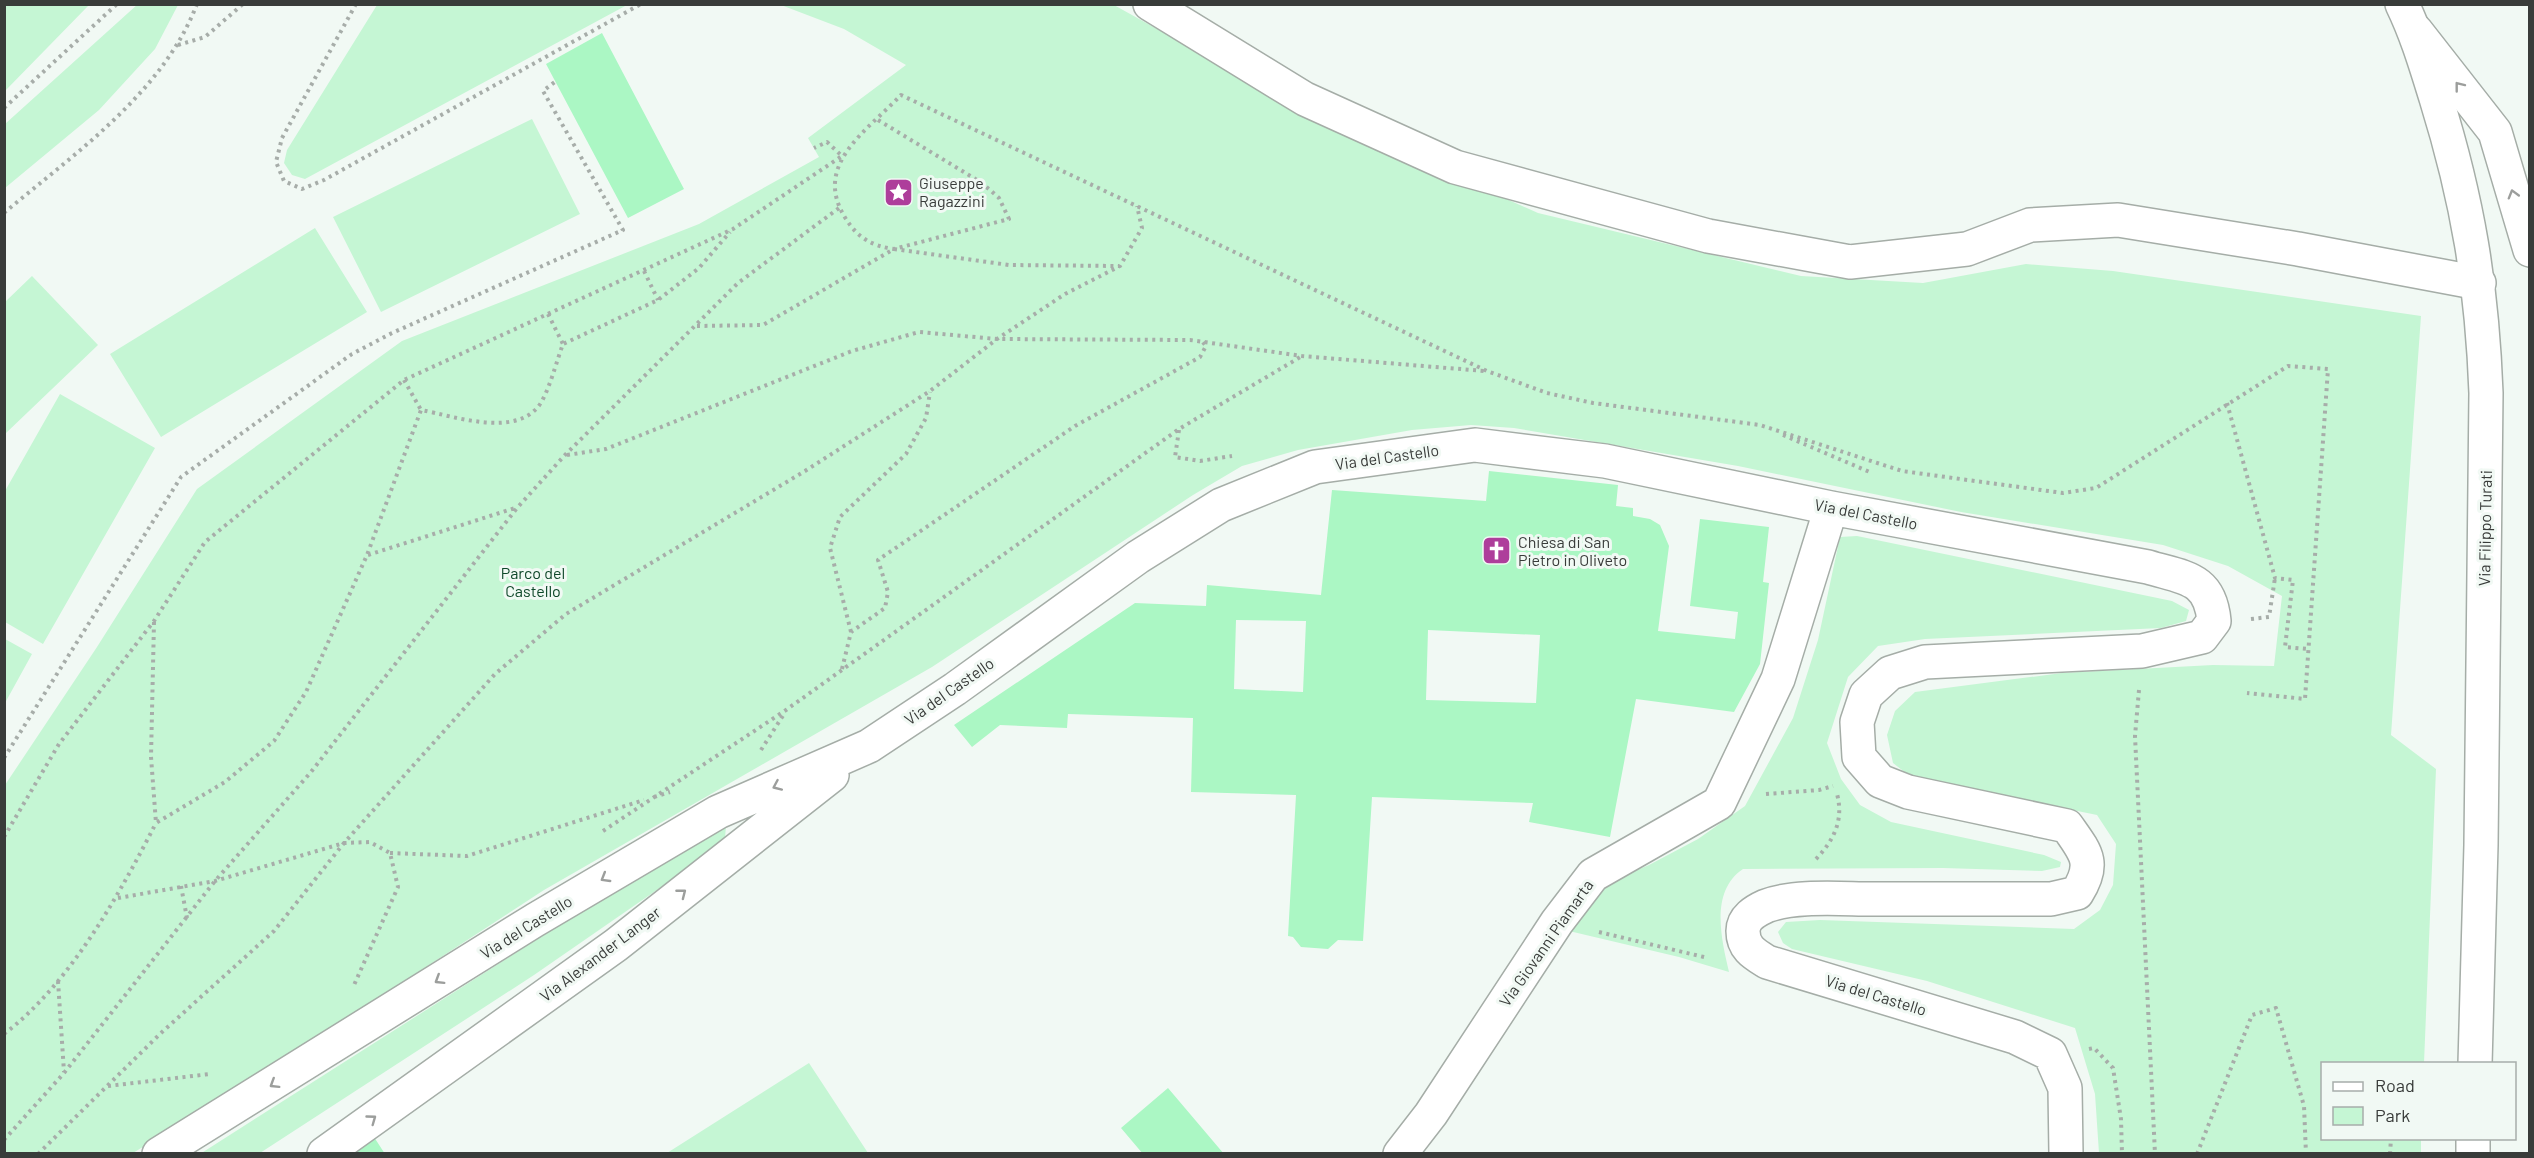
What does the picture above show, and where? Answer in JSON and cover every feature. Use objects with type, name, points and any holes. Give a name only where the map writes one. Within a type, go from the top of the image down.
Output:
[{"type":"street","points":[[1149,4],[1305,99],[1455,166],[1708,236],[1850,262],[1967,249],[2030,225],[2118,220],[2298,249],[2479,284]]},
{"type":"street","points":[[2408,17],[2495,132],[2529,250]]},
{"type":"street","name":"Via Filippo Turati","points":[[2408,17],[2454,157],[2473,240],[2484,320],[2487,393],[2481,845],[2475,1062]]},
{"type":"street","name":"Via del Castello","points":[[159,1154],[535,920],[718,812],[869,746],[955,688],[1138,557],[1221,505],[1315,467],[1475,445],[1605,461],[1831,508],[2148,567],[2183,577],[2202,587],[2213,602],[2214,621],[2202,637],[2142,651],[1924,662],[1890,673],[1866,695],[1857,722],[1859,758],[1880,781],[1908,792],[2067,826],[2086,852],[2088,876],[2078,893],[2051,899],[1842,899],[1768,905],[1751,915],[1743,927],[1743,941],[1751,952],[1767,962],[2015,1037],[2050,1054],[2065,1088],[2066,1154]]},
{"type":"street","name":"Via Giovanni Piamarta","points":[[1400,1154],[1431,1114],[1557,922],[1593,875],[1719,803],[1778,679],[1831,508]]},
{"type":"street","name":"Via Alexander Langer","points":[[324,1154],[616,945],[869,746]]},
{"type":"path","points":[[4,108],[117,4]]},
{"type":"path","points":[[4,213],[102,130],[160,70],[178,45],[197,4]]},
{"type":"path","points":[[178,45],[206,37],[243,4]]},
{"type":"path","points":[[357,4],[282,138],[276,162],[284,182],[302,189],[324,180],[641,4]]},
{"type":"path","points":[[4,758],[181,477],[352,354],[392,333],[623,230],[543,91],[556,81]]},
{"type":"path","points":[[4,837],[59,744],[154,621],[205,542],[404,380],[733,229],[842,156],[901,95],[1487,372],[1547,393],[1593,403],[1760,425],[1902,471],[2063,493],[2096,488],[2288,366],[2328,369],[2305,699],[2247,693]]},
{"type":"path","points":[[697,326],[763,325],[894,249],[1009,219],[999,198],[982,183],[878,120]]},
{"type":"path","points":[[814,148],[827,142],[842,156]]},
{"type":"path","points":[[842,156],[835,174],[834,192],[839,208],[866,242],[894,249],[1009,265],[1120,266]]},
{"type":"path","points":[[38,1154],[161,1033],[274,931],[344,843],[495,674],[566,614],[795,477],[930,391],[997,339],[1065,294],[1120,266],[1142,228],[1137,205]]},
{"type":"path","points":[[4,1140],[64,1073],[215,881],[311,772],[517,508],[565,455],[738,283],[839,208]]},
{"type":"path","points":[[421,410],[498,424],[521,419],[541,403],[563,344],[658,300],[699,268],[733,229]]},
{"type":"path","points":[[644,271],[658,300]]},
{"type":"path","points":[[548,314],[563,344]]},
{"type":"path","points":[[565,455],[606,449],[852,351],[919,332],[997,339],[1202,341],[1302,356],[1487,372]]},
{"type":"path","points":[[851,632],[885,608],[888,592],[878,560],[1075,426],[1200,357],[1206,346],[1202,341]]},
{"type":"path","points":[[594,837],[786,710],[1179,429],[1302,356]]},
{"type":"path","points":[[156,824],[225,782],[274,741],[306,692],[367,555],[421,410],[404,380]]},
{"type":"path","points":[[842,670],[851,632],[830,548],[840,517],[906,454],[926,418],[930,391]]},
{"type":"path","points":[[2228,403],[2275,578],[2270,617]]},
{"type":"path","points":[[1760,425],[1879,476]]},
{"type":"path","points":[[367,555],[517,508]]},
{"type":"path","points":[[2275,578],[2293,580],[2285,647],[2308,649]]},
{"type":"path","points":[[4,1034],[22,1020],[58,980],[118,898],[156,824],[151,757],[154,621]]},
{"type":"path","points":[[2140,678],[2135,736],[2155,1154]]},
{"type":"path","points":[[755,758],[786,710]]},
{"type":"path","points":[[1721,798],[1819,790],[1835,785],[1841,809],[1835,835],[1813,863]]},
{"type":"path","points":[[118,898],[215,881],[344,843],[370,842],[390,853],[467,855],[672,791]]},
{"type":"path","points":[[346,991],[355,984],[398,887],[390,853]]},
{"type":"path","points":[[181,886],[187,919]]},
{"type":"path","points":[[1557,922],[1726,962],[1767,962]]},
{"type":"path","points":[[58,980],[64,1073]]},
{"type":"path","points":[[2198,1154],[2252,1015],[2276,1008],[2304,1106],[2306,1154]]},
{"type":"path","points":[[107,1086],[218,1073]]},
{"type":"green space","points":[[138,4],[178,5],[155,49],[99,110],[5,188],[5,124]]},
{"type":"green space","points":[[4,5],[89,5],[5,91]]},
{"type":"green space","points":[[377,5],[627,5],[305,179],[292,175],[284,163],[287,150]]},
{"type":"green space","name":"Parco del Castello","points":[[781,5],[1114,5],[1283,99],[1538,213],[1801,276],[1923,283],[2026,264],[2113,271],[2421,316],[2391,735],[2436,769],[2424,1062],[2321,1062],[2321,1140],[2421,1140],[2421,1153],[2099,1153],[2095,1094],[2075,1028],[1927,981],[1792,949],[1783,943],[1778,932],[1786,922],[1820,920],[2074,929],[2100,910],[2113,885],[2116,844],[2097,815],[1911,777],[1893,763],[1887,735],[1895,711],[1915,692],[2062,673],[2213,665],[2274,666],[2282,596],[2228,566],[2163,545],[1961,512],[1738,466],[1514,428],[1471,425],[1412,430],[1298,450],[1242,466],[1193,495],[932,667],[544,890],[254,1079],[133,1153],[5,1154],[5,785],[97,647],[197,489],[402,341],[699,224],[819,157],[808,138],[906,65],[844,29]]},
{"type":"green space","points":[[532,119],[580,214],[381,312],[333,217]]},
{"type":"green space","points":[[315,228],[367,312],[161,437],[110,354]]},
{"type":"green space","points":[[32,276],[98,345],[5,434],[5,302]]},
{"type":"green space","points":[[60,394],[155,448],[43,644],[5,622],[5,491]]},
{"type":"green space","points":[[1857,536],[2172,601],[2189,610],[2186,621],[2161,628],[1925,639],[1878,646],[1848,677],[1827,743],[1841,779],[1860,805],[1891,822],[2044,855],[2061,862],[2060,867],[2042,871],[1943,868],[1743,869],[1733,878],[1722,902],[1721,930],[1729,972],[1679,957],[1569,931],[1596,887],[1649,865],[1698,839],[1745,806],[1793,718],[1818,640],[1840,537]]},
{"type":"green space","points":[[5,639],[32,654],[5,703]]},
{"type":"green space","points":[[715,826],[726,826],[725,838],[706,856],[534,975],[260,1153],[200,1154]]},
{"type":"green space","points":[[809,1063],[868,1153],[667,1153]]},
{"type":"building","points":[[602,33],[684,189],[628,218],[546,64]]},
{"type":"building","points":[[1489,471],[1618,485],[1616,506],[1633,508],[1633,516],[1650,519],[1660,525],[1669,546],[1658,631],[1735,639],[1738,612],[1690,606],[1700,519],[1769,527],[1763,582],[1769,583],[1760,664],[1734,712],[1636,699],[1610,837],[1529,822],[1533,803],[1372,797],[1363,941],[1338,940],[1328,949],[1301,947],[1293,937],[1288,936],[1296,795],[1191,792],[1193,718],[1068,714],[1067,728],[1000,725],[972,747],[954,725],[1135,603],[1206,606],[1207,585],[1321,595],[1332,490],[1486,501]],"holes":[[[1236,620],[1306,621],[1303,692],[1234,689]],[[1428,630],[1540,635],[1536,703],[1426,700]]]},
{"type":"building","points":[[1168,1088],[1224,1154],[1143,1154],[1121,1128]]},
{"type":"building","points":[[374,1137],[385,1154],[349,1154]]},
{"type":"place","name":"Giuseppe Ragazzini","points":[[898,192]]},
{"type":"place","name":"Chiesa di San Pietro in Oliveto","points":[[1497,551]]}]
